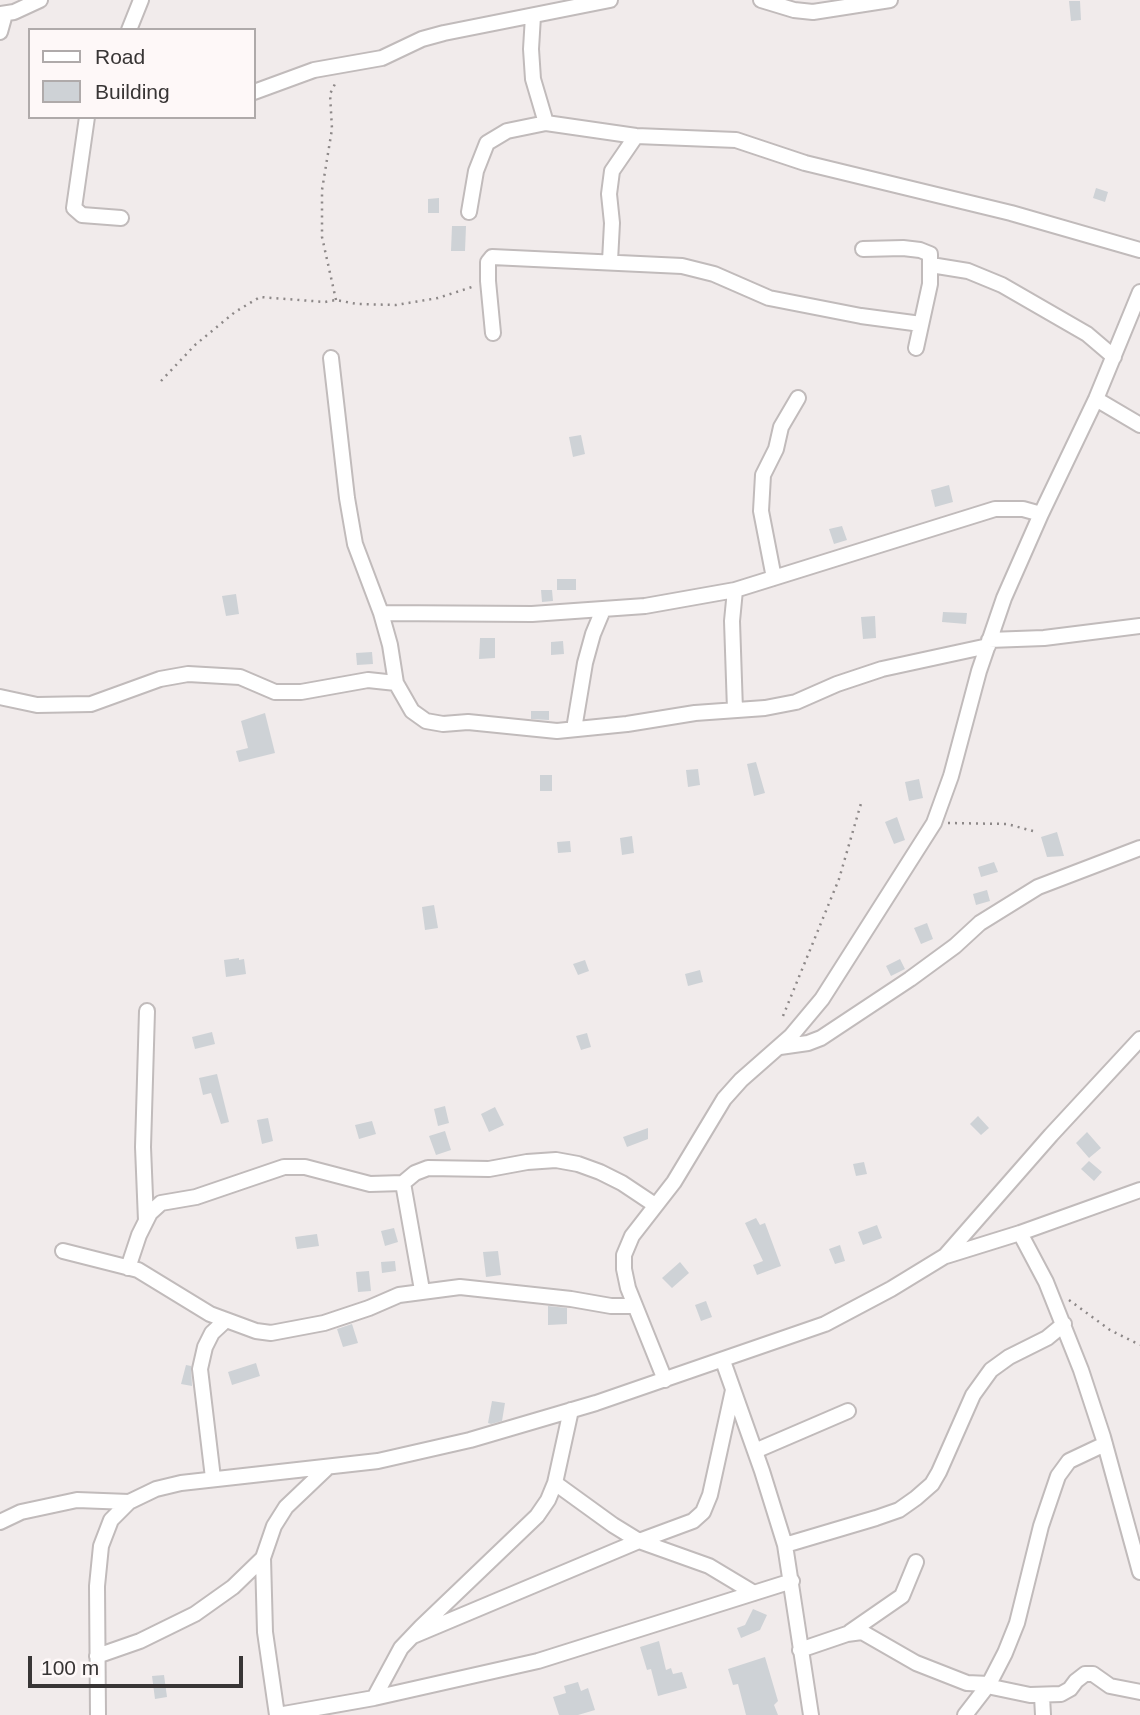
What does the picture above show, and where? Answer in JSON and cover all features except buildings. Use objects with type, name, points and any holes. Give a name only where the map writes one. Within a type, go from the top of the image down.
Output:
[{"type":"street","points":[[0,32],[3,14],[40,0]]},
{"type":"street","points":[[130,28],[141,0]]},
{"type":"street","points":[[256,91],[314,70],[382,58],[422,39],[444,33],[610,0]]},
{"type":"street","points":[[761,0],[794,10],[813,12],[890,0]]},
{"type":"street","points":[[533,16],[533,79],[546,123]]},
{"type":"street","points":[[87,119],[74,208],[82,215],[121,218]]},
{"type":"street","points":[[469,212],[476,171],[487,143],[507,131],[546,123],[636,136],[736,140],[806,163],[1011,213],[1140,250]]},
{"type":"street","points":[[610,261],[612,223],[609,194],[612,171],[636,136]]},
{"type":"street","points":[[863,249],[903,248],[930,254],[930,284],[916,348]]},
{"type":"street","points":[[493,333],[488,281],[488,262],[492,257],[682,266],[714,274],[769,298],[861,316],[920,324]]},
{"type":"street","points":[[931,265],[968,271],[1002,285],[1087,334],[1114,357]]},
{"type":"street","points":[[665,1380],[635,1306],[624,1269],[624,1255],[632,1236],[674,1182],[724,1099],[741,1080],[791,1036],[822,999],[934,823],[951,776],[979,671],[1004,598],[1096,399],[1140,292]]},
{"type":"street","points":[[331,358],[351,522],[365,574],[381,613],[390,645],[396,683],[412,711],[426,721],[443,724],[468,722],[557,731],[627,724],[660,717],[786,705],[882,669],[989,643],[1140,626]]},
{"type":"street","points":[[774,578],[761,511],[763,475],[776,449],[781,427],[798,398]]},
{"type":"street","points":[[1096,399],[1140,425]]},
{"type":"street","points":[[381,613],[532,614],[645,606],[735,590],[995,509],[1023,509],[1041,514]]},
{"type":"street","points":[[735,590],[732,621],[735,710]]},
{"type":"street","points":[[574,729],[585,663],[603,610]]},
{"type":"street","points":[[0,697],[37,705],[91,704],[160,679],[188,674],[240,677],[275,692],[301,692],[368,680],[396,683]]},
{"type":"street","points":[[779,1047],[808,1043],[821,1038],[910,979],[955,946],[980,923],[1038,887],[1140,848]]},
{"type":"street","points":[[146,1222],[144,1147],[147,1012]]},
{"type":"street","points":[[945,1256],[1051,1135],[1140,1040]]},
{"type":"street","points":[[128,1268],[150,1213],[161,1203],[196,1196],[284,1167],[304,1167],[370,1184],[403,1183],[415,1173],[428,1168],[489,1169],[556,1160],[600,1172],[655,1205]]},
{"type":"street","points":[[403,1183],[422,1290]]},
{"type":"street","points":[[98,1715],[97,1586],[101,1546],[111,1520],[129,1502],[156,1489],[181,1483],[327,1468],[425,1451],[570,1410],[723,1361],[825,1324],[945,1256],[1020,1233],[1140,1190]]},
{"type":"street","points":[[1020,1233],[1046,1282],[1063,1324],[1105,1444],[1140,1572]]},
{"type":"street","points":[[62,1251],[138,1270],[210,1314],[256,1331],[271,1333],[324,1324],[399,1295],[460,1287],[611,1306],[635,1306]]},
{"type":"street","points":[[213,1479],[200,1369],[205,1347],[212,1333],[226,1320]]},
{"type":"street","points":[[785,1545],[899,1510],[916,1498],[932,1484],[973,1395],[991,1370],[1009,1357],[1047,1339],[1063,1324]]},
{"type":"street","points":[[723,1361],[785,1545],[811,1715]]},
{"type":"street","points":[[412,1636],[693,1521],[703,1512],[710,1494],[733,1390]]},
{"type":"street","points":[[374,1698],[401,1648],[537,1516],[548,1500],[555,1483],[570,1410]]},
{"type":"street","points":[[755,1451],[848,1411]]},
{"type":"street","points":[[965,1715],[988,1685],[1017,1623],[1041,1526],[1058,1476],[1069,1461],[1105,1444]]},
{"type":"street","points":[[327,1468],[286,1507],[274,1526],[263,1558],[265,1632],[277,1715],[374,1698],[538,1661],[792,1581]]},
{"type":"street","points":[[555,1483],[639,1541],[709,1566],[754,1593]]},
{"type":"street","points":[[0,1522],[21,1512],[77,1500],[129,1502]]},
{"type":"street","points":[[97,1656],[139,1641],[195,1614],[233,1587],[263,1558]]},
{"type":"street","points":[[847,1634],[902,1596],[916,1562]]},
{"type":"street","points":[[800,1650],[847,1634],[862,1632],[916,1663],[967,1683],[1042,1696],[1061,1694],[1085,1674],[1093,1674],[1110,1686],[1140,1692]]},
{"type":"street","points":[[1042,1696],[1043,1715]]},
{"type":"path","points":[[336,300],[322,237],[322,190],[332,129],[330,94],[341,65]]},
{"type":"path","points":[[161,382],[195,345],[235,312],[260,297],[396,305],[438,298],[488,281]]},
{"type":"path","points":[[783,1016],[839,879],[862,800]]},
{"type":"path","points":[[934,823],[1007,824],[1033,831]]},
{"type":"path","points":[[1065,1297],[1110,1330],[1140,1345]]}]
